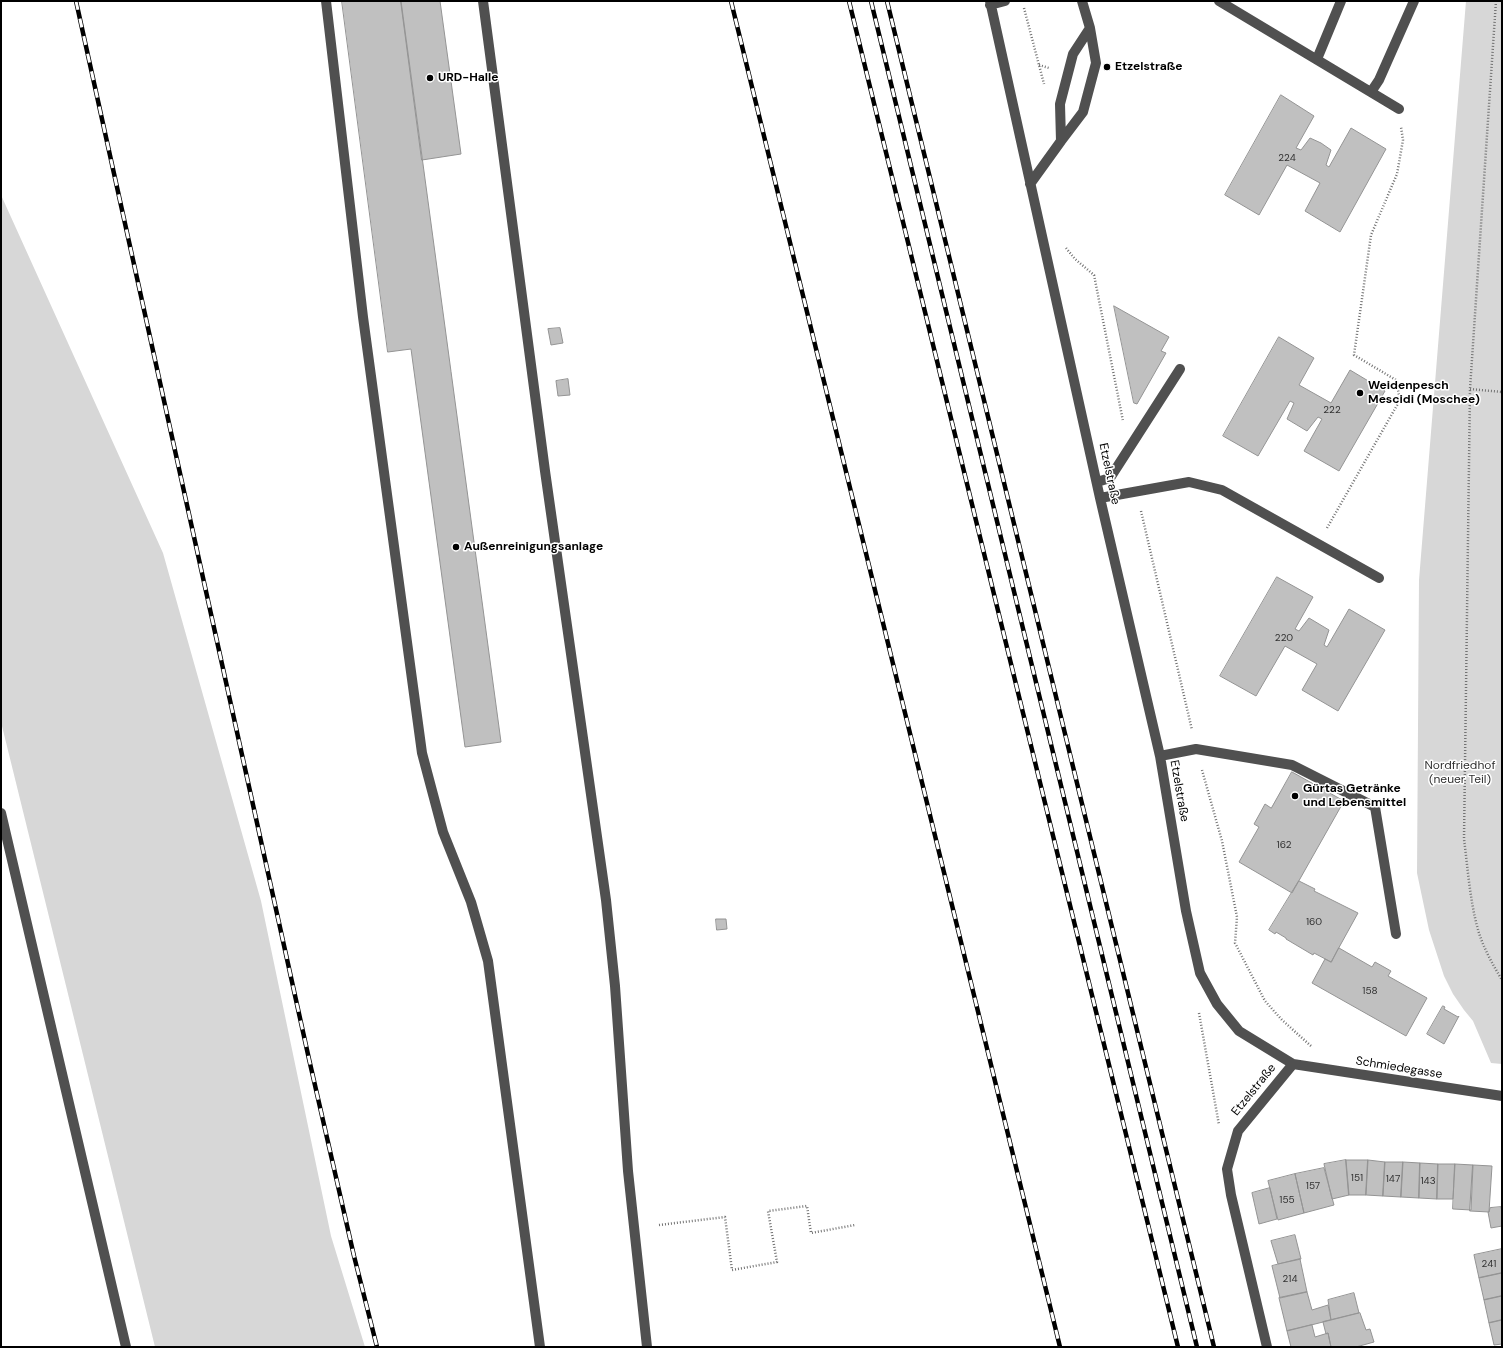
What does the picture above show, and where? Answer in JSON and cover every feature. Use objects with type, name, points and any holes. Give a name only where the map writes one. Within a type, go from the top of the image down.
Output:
[{"type":"street","points":[[326,1],[363,317],[422,753],[443,832],[471,902],[488,961],[540,1347]]},
{"type":"street","points":[[484,1],[545,471],[606,900],[615,986],[628,1171],[647,1347]]},
{"type":"street","name":"Etzelstraße","points":[[1005,1],[990,3],[1100,498],[1160,756],[1186,911],[1200,973],[1217,1004],[1239,1030],[1293,1064],[1238,1131],[1227,1169],[1231,1195],[1267,1347]]},
{"type":"street","points":[[1030,184],[1083,112],[1096,63],[1090,28],[1082,1]]},
{"type":"street","points":[[1218,1],[1399,109]]},
{"type":"street","points":[[1317,59],[1341,1]]},
{"type":"street","points":[[1371,92],[1379,80],[1414,1]]},
{"type":"street","points":[[1061,141],[1060,104],[1073,54],[1090,28]]},
{"type":"street","points":[[1097,482],[1110,478],[1180,369]]},
{"type":"street","points":[[1100,498],[1189,482],[1222,490],[1379,578]]},
{"type":"street","points":[[1160,756],[1196,749],[1292,765],[1375,807],[1396,934]]},
{"type":"street","points":[[1,813],[126,1347]]},
{"type":"street","name":"Schmiedegasse","points":[[1293,1064],[1502,1096]]},
{"type":"path","points":[[1022,1],[1044,86]]},
{"type":"path","points":[[1496,1],[1470,390],[1464,839],[1470,885],[1479,933],[1502,980]]},
{"type":"path","points":[[1318,544],[1400,400],[1396,380],[1354,355],[1371,235],[1397,174],[1403,140],[1399,109]]},
{"type":"path","points":[[1061,243],[1075,259],[1094,274],[1129,448]]},
{"type":"path","points":[[1470,390],[1502,392]]},
{"type":"path","points":[[1137,491],[1196,749],[1222,841],[1237,918],[1235,943],[1265,1001],[1282,1020],[1312,1047]]},
{"type":"path","points":[[1198,1012],[1220,1130]]},
{"type":"path","points":[[659,1225],[725,1218],[732,1270],[777,1262],[768,1211],[807,1206],[811,1233],[855,1225]]},
{"type":"green space","name":"Nordfriedhof (neuer Teil)","points":[[1466,1],[1502,1],[1502,1064],[1491,1063],[1473,1021],[1453,994],[1444,976],[1429,930],[1417,873],[1419,580]]},
{"type":"green space","points":[[1,195],[163,553],[261,901],[331,1236],[365,1347],[155,1347],[1,722]]},
{"type":"building","name":"Außenreinigungsanlage","points":[[342,1],[401,1],[501,742],[465,747],[411,349],[388,352]]},
{"type":"building","name":"URD-Halle","points":[[401,1],[440,1],[461,154],[422,160]]},
{"type":"building","points":[[1281,95],[1314,116],[1296,148],[1301,150],[1310,138],[1321,143],[1331,150],[1326,165],[1329,167],[1351,128],[1386,149],[1340,232],[1305,211],[1320,183],[1287,165],[1259,215],[1225,195]]},
{"type":"building","points":[[1114,306],[1169,337],[1161,351],[1166,353],[1137,404],[1134,403]]},
{"type":"building","points":[[560,328],[563,343],[551,345],[548,329]]},
{"type":"building","points":[[1279,337],[1314,358],[1299,385],[1331,403],[1350,370],[1385,391],[1339,471],[1304,451],[1322,419],[1318,417],[1307,431],[1287,419],[1294,403],[1290,401],[1258,456],[1223,436]]},
{"type":"building","points":[[568,379],[570,395],[558,396],[556,381]]},
{"type":"building","points":[[1277,577],[1313,597],[1295,629],[1299,631],[1309,618],[1329,630],[1324,645],[1327,647],[1349,609],[1385,630],[1338,711],[1302,690],[1317,664],[1285,646],[1256,696],[1220,676]]},
{"type":"building","points":[[1292,772],[1344,801],[1292,893],[1239,862],[1259,827],[1254,824],[1265,804],[1271,808]]},
{"type":"building","points":[[1299,881],[1315,889],[1314,891],[1358,913],[1331,962],[1314,953],[1313,955],[1276,932],[1275,934],[1269,930]]},
{"type":"building","points":[[716,919],[726,919],[727,929],[717,930]]},
{"type":"building","points":[[1339,948],[1372,967],[1375,962],[1391,971],[1388,976],[1427,998],[1406,1036],[1312,983],[1325,959],[1331,962]]},
{"type":"building","points":[[1443,1006],[1445,1007],[1444,1009],[1458,1017],[1459,1016],[1444,1044],[1427,1034]]},
{"type":"building","points":[[1346,1160],[1368,1160],[1366,1195],[1349,1195]]},
{"type":"building","points":[[1346,1160],[1349,1195],[1332,1199],[1324,1164]]},
{"type":"building","points":[[1368,1160],[1385,1162],[1383,1196],[1366,1195]]},
{"type":"building","points":[[1385,1162],[1403,1162],[1401,1197],[1383,1196]]},
{"type":"building","points":[[1403,1162],[1420,1163],[1419,1198],[1401,1197]]},
{"type":"building","points":[[1420,1163],[1438,1164],[1437,1199],[1419,1198]]},
{"type":"building","points":[[1438,1164],[1455,1164],[1453,1199],[1437,1199]]},
{"type":"building","points":[[1455,1164],[1473,1165],[1471,1210],[1453,1209]]},
{"type":"building","points":[[1473,1165],[1492,1166],[1489,1212],[1470,1211]]},
{"type":"building","points":[[1324,1168],[1334,1205],[1304,1213],[1295,1174]]},
{"type":"building","points":[[1295,1174],[1304,1213],[1278,1220],[1268,1181]]},
{"type":"building","points":[[1270,1188],[1277,1219],[1259,1224],[1252,1193]]},
{"type":"building","points":[[1501,1207],[1502,1226],[1491,1228],[1488,1212],[1490,1208]]},
{"type":"building","points":[[1295,1235],[1301,1259],[1278,1264],[1271,1241]]},
{"type":"building","points":[[1502,1249],[1502,1273],[1479,1278],[1474,1255]]},
{"type":"building","points":[[1300,1259],[1307,1292],[1280,1298],[1272,1266]]},
{"type":"building","points":[[1502,1273],[1502,1296],[1484,1300],[1479,1278]]},
{"type":"building","points":[[1307,1292],[1312,1310],[1328,1305],[1331,1320],[1287,1331],[1279,1298]]},
{"type":"building","points":[[1354,1293],[1359,1313],[1331,1320],[1328,1300]]},
{"type":"building","points":[[1502,1296],[1502,1320],[1489,1323],[1484,1300]]},
{"type":"building","points":[[1360,1313],[1366,1330],[1370,1329],[1374,1342],[1356,1347],[1331,1347],[1328,1333],[1326,1334],[1323,1322]]},
{"type":"building","points":[[1502,1320],[1502,1344],[1494,1345],[1489,1323]]},
{"type":"building","points":[[1312,1325],[1315,1337],[1328,1333],[1331,1347],[1291,1347],[1287,1331]]},
{"type":"railway","points":[[76,1],[309,1059],[354,1256],[377,1347]]},
{"type":"railway","points":[[731,1],[1060,1347]]},
{"type":"railway","points":[[849,1],[1178,1347]]},
{"type":"railway","points":[[871,1],[1197,1347]]},
{"type":"railway","points":[[887,1],[1214,1347]]},
{"type":"place","name":"Etzelstraße","points":[[1107,67]]},
{"type":"place","name":"URD-Halle","points":[[430,78]]},
{"type":"place","name":"Weidenpesch Mescidi (Moschee)","points":[[1360,393]]},
{"type":"place","name":"Außenreinigungsanlage","points":[[456,547]]},
{"type":"place","name":"Gürtas Getränke und Lebensmittel","points":[[1295,796]]}]
